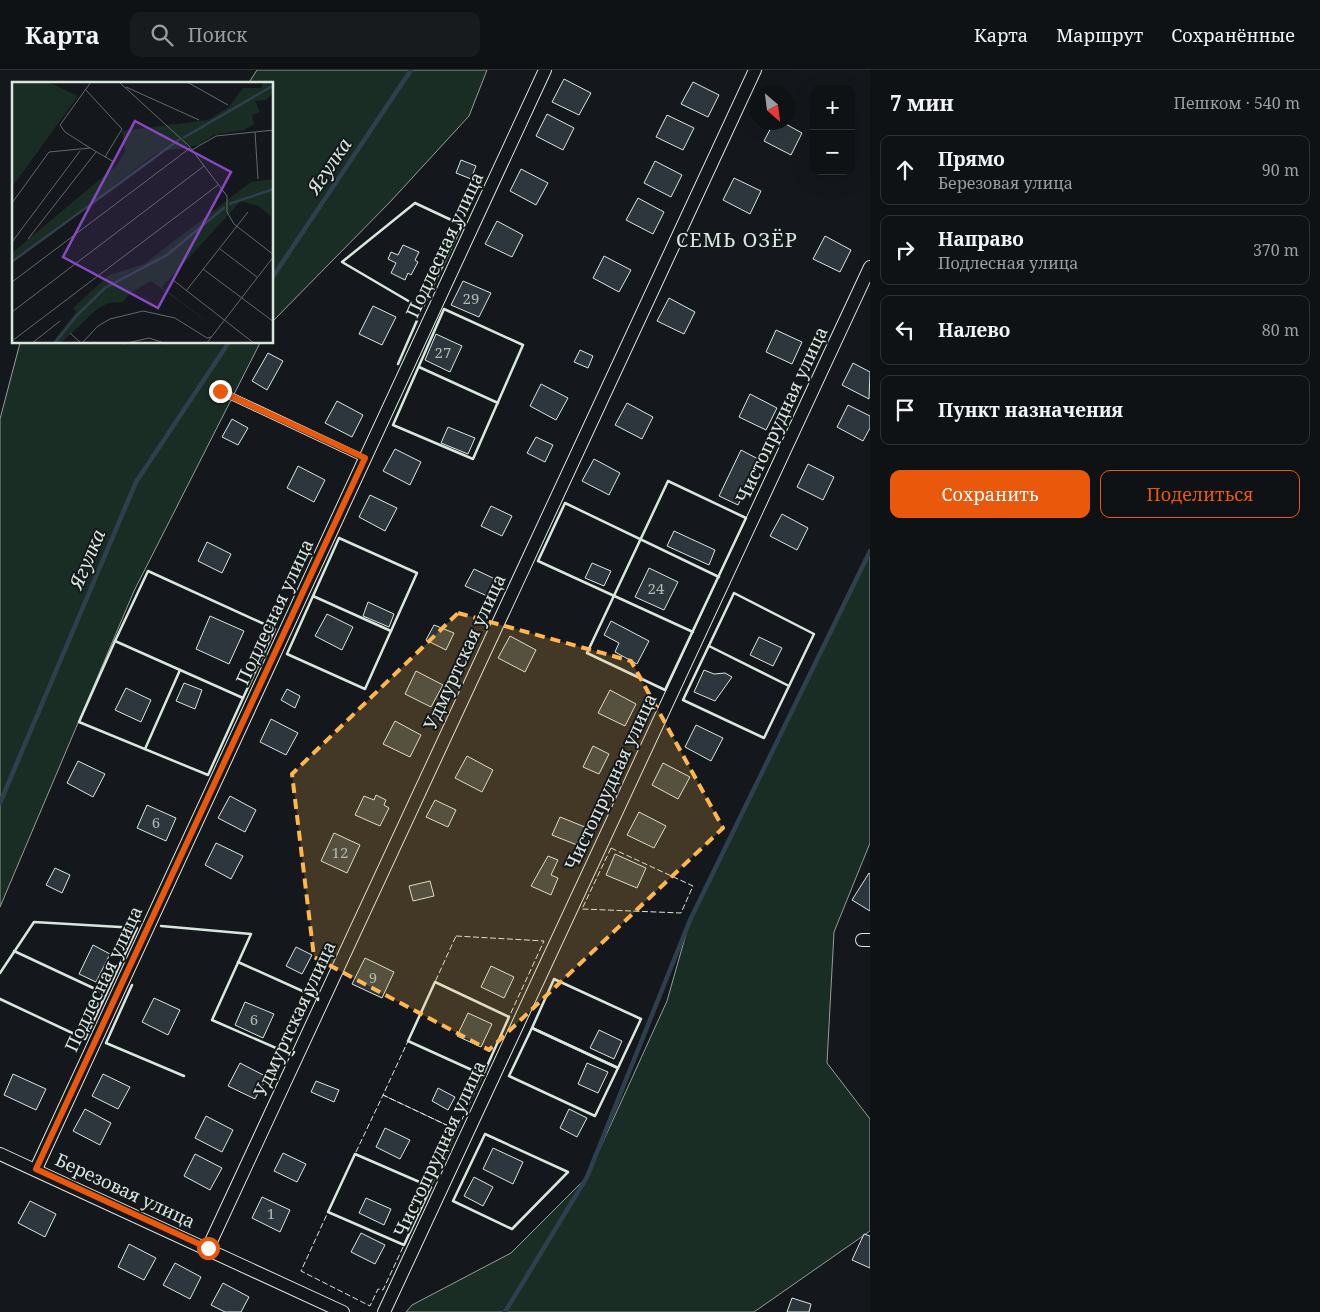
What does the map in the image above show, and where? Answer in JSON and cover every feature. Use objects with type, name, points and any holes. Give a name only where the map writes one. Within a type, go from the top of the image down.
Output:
[{"type":"street","name":"Подлесная улица","points":[[36,1169],[545,70]]},
{"type":"street","name":"Удмуртская улица","points":[[208,1248],[754,70]]},
{"type":"street","name":"Чистопрудная улица","points":[[384,1312],[870,267]]},
{"type":"street","name":"Березовая улица","points":[[0,1154],[208,1248],[343,1312]]},
{"type":"lane","points":[[220,391],[365,458]]},
{"type":"highlighted area","points":[[458,613],[631,661],[723,828],[489,1050],[314,957],[292,774]]},
{"type":"green space","points":[[257,70],[487,70],[469,116],[390,202],[274,320],[274,82],[249,82]]},
{"type":"green space","points":[[20,344],[259,344],[134,591],[0,907],[0,419]]},
{"type":"green space","points":[[870,551],[870,843],[834,932],[827,1063],[870,1119],[870,1231],[754,1312],[406,1312],[412,1305],[511,1253],[587,1177],[667,1001],[690,920]]},
{"type":"building","points":[[564,79],[591,93],[579,115],[552,102]]},
{"type":"building","points":[[693,82],[719,95],[708,117],[681,104]]},
{"type":"building","points":[[547,114],[574,128],[563,150],[536,136]]},
{"type":"building","points":[[667,115],[694,128],[683,150],[656,137]]},
{"type":"building","points":[[795,129],[802,133],[791,155],[764,141],[770,130]]},
{"type":"building","points":[[461,160],[476,166],[471,179],[456,173]]},
{"type":"building","points":[[655,161],[682,175],[671,197],[644,183]]},
{"type":"building","points":[[521,169],[548,183],[536,205],[510,191]]},
{"type":"building","points":[[734,178],[761,191],[750,214],[723,200]]},
{"type":"building","points":[[638,198],[664,212],[653,234],[626,220]]},
{"type":"building","points":[[497,221],[523,235],[512,257],[485,244]]},
{"type":"building","points":[[825,236],[851,250],[840,272],[813,259]]},
{"type":"building","points":[[403,245],[419,252],[415,260],[418,262],[411,275],[408,273],[405,280],[391,273],[396,263],[388,259],[391,252],[398,255]]},
{"type":"building","points":[[604,256],[631,270],[619,292],[593,278]]},
{"type":"building","points":[[463,281],[491,293],[479,317],[451,305]]},
{"type":"building","points":[[669,298],[695,312],[684,334],[657,321]]},
{"type":"building","points":[[373,306],[396,317],[382,345],[359,334]]},
{"type":"building","points":[[776,330],[802,342],[792,364],[766,352]]},
{"type":"building","points":[[436,334],[462,346],[450,372],[425,360]]},
{"type":"building","points":[[580,350],[593,356],[588,368],[574,362]]},
{"type":"building","points":[[268,353],[283,361],[267,390],[252,381]]},
{"type":"building","points":[[853,363],[870,372],[869,399],[842,385]]},
{"type":"building","points":[[541,384],[568,398],[556,420],[530,406]]},
{"type":"building","points":[[750,394],[777,408],[766,430],[739,417]]},
{"type":"building","points":[[337,401],[363,415],[352,437],[325,423]]},
{"type":"building","points":[[627,403],[653,417],[642,439],[615,425]]},
{"type":"building","points":[[848,405],[870,416],[870,428],[863,441],[837,427]]},
{"type":"building","points":[[232,419],[248,428],[238,445],[222,437]]},
{"type":"building","points":[[448,427],[475,438],[468,454],[441,443]]},
{"type":"building","points":[[536,437],[553,445],[545,462],[527,453]]},
{"type":"building","points":[[395,449],[421,462],[410,485],[383,471]]},
{"type":"building","points":[[741,450],[760,460],[738,505],[719,496]]},
{"type":"building","points":[[594,459],[620,473],[609,495],[582,481]]},
{"type":"building","points":[[808,464],[834,477],[823,500],[797,487]]},
{"type":"building","points":[[298,466],[325,480],[314,502],[287,488]]},
{"type":"building","points":[[370,495],[397,508],[385,531],[359,517]]},
{"type":"building","points":[[491,506],[512,516],[502,536],[481,526]]},
{"type":"building","points":[[782,514],[808,528],[797,550],[770,536]]},
{"type":"building","points":[[674,531],[715,550],[709,565],[667,546]]},
{"type":"building","points":[[207,542],[231,554],[222,573],[198,561]]},
{"type":"building","points":[[592,563],[611,571],[604,586],[585,578]]},
{"type":"building","points":[[649,568],[678,582],[664,610],[635,597]]},
{"type":"building","points":[[474,569],[495,579],[487,596],[465,586]]},
{"type":"building","points":[[368,602],[394,614],[389,627],[363,616]]},
{"type":"building","points":[[327,614],[353,627],[342,650],[315,636]]},
{"type":"building","points":[[210,616],[244,631],[229,664],[196,649]]},
{"type":"building","points":[[611,621],[649,641],[637,664],[615,652],[619,643],[604,635]]},
{"type":"building","points":[[434,625],[454,633],[446,650],[426,640]]},
{"type":"building","points":[[510,636],[536,650],[525,672],[498,658]]},
{"type":"building","points":[[759,637],[782,648],[773,666],[750,655]]},
{"type":"building","points":[[704,670],[714,674],[725,673],[732,677],[715,701],[694,692]]},
{"type":"building","points":[[416,671],[443,685],[431,707],[405,694]]},
{"type":"building","points":[[184,683],[202,690],[195,709],[176,701]]},
{"type":"building","points":[[126,688],[151,700],[141,722],[115,710]]},
{"type":"building","points":[[287,689],[300,696],[295,708],[281,700]]},
{"type":"building","points":[[610,690],[636,704],[625,726],[598,713]]},
{"type":"building","points":[[271,719],[298,733],[286,755],[260,742]]},
{"type":"building","points":[[395,721],[421,735],[410,757],[383,744]]},
{"type":"building","points":[[696,725],[723,738],[711,761],[685,747]]},
{"type":"building","points":[[593,746],[609,754],[599,774],[583,767]]},
{"type":"building","points":[[467,756],[493,770],[482,792],[455,778]]},
{"type":"building","points":[[78,761],[105,774],[93,797],[67,783]]},
{"type":"building","points":[[663,763],[690,777],[678,799],[652,785]]},
{"type":"building","points":[[376,795],[386,800],[384,805],[389,808],[380,826],[355,815],[364,796],[374,800]]},
{"type":"building","points":[[230,796],[256,810],[245,832],[218,818]]},
{"type":"building","points":[[435,800],[456,810],[448,827],[426,817]]},
{"type":"building","points":[[147,805],[176,818],[166,841],[137,828]]},
{"type":"building","points":[[639,812],[666,826],[654,848],[627,835]]},
{"type":"building","points":[[560,817],[585,827],[577,845],[552,835]]},
{"type":"building","points":[[334,833],[360,845],[347,873],[321,861]]},
{"type":"building","points":[[216,843],[243,856],[231,879],[205,865]]},
{"type":"building","points":[[615,854],[646,868],[637,888],[606,875]]},
{"type":"building","points":[[548,856],[558,860],[551,875],[558,878],[551,895],[531,886]]},
{"type":"building","points":[[55,868],[70,875],[62,893],[46,885]]},
{"type":"building","points":[[870,874],[870,911],[852,900]]},
{"type":"building","points":[[430,881],[434,896],[413,901],[409,886]]},
{"type":"building","points":[[93,945],[110,954],[96,982],[79,974]]},
{"type":"building","points":[[296,947],[312,955],[302,974],[286,966]]},
{"type":"building","points":[[365,958],[394,972],[382,998],[352,984]]},
{"type":"building","points":[[491,966],[514,977],[504,998],[481,987]]},
{"type":"building","points":[[154,998],[180,1010],[168,1035],[142,1022]]},
{"type":"building","points":[[245,1002],[274,1014],[263,1038],[235,1025]]},
{"type":"building","points":[[468,1013],[492,1024],[481,1047],[457,1036]]},
{"type":"building","points":[[599,1030],[622,1041],[614,1059],[590,1048]]},
{"type":"building","points":[[240,1063],[267,1077],[255,1099],[228,1086]]},
{"type":"building","points":[[587,1063],[608,1072],[598,1093],[578,1084]]},
{"type":"building","points":[[13,1074],[46,1089],[36,1110],[4,1095]]},
{"type":"building","points":[[103,1074],[130,1087],[118,1109],[92,1096]]},
{"type":"building","points":[[316,1081],[339,1090],[334,1102],[311,1092]]},
{"type":"building","points":[[438,1088],[455,1097],[448,1110],[432,1101]]},
{"type":"building","points":[[85,1109],[111,1123],[100,1145],[73,1131]]},
{"type":"building","points":[[569,1109],[587,1118],[577,1137],[560,1128]]},
{"type":"building","points":[[206,1116],[233,1130],[222,1152],[195,1138]]},
{"type":"building","points":[[385,1128],[410,1140],[400,1159],[376,1147]]},
{"type":"building","points":[[493,1148],[523,1162],[513,1184],[483,1169]]},
{"type":"building","points":[[283,1153],[306,1164],[297,1182],[274,1171]]},
{"type":"building","points":[[195,1154],[222,1168],[210,1190],[184,1176]]},
{"type":"building","points":[[474,1177],[493,1187],[483,1206],[464,1196]]},
{"type":"building","points":[[262,1197],[290,1210],[280,1232],[252,1218]]},
{"type":"building","points":[[366,1198],[391,1209],[384,1225],[359,1213]]},
{"type":"building","points":[[30,1201],[56,1214],[45,1237],[18,1223]]},
{"type":"building","points":[[361,1233],[385,1245],[375,1264],[351,1252]]},
{"type":"building","points":[[864,1234],[870,1236],[870,1268],[852,1260]]},
{"type":"building","points":[[129,1244],[156,1258],[144,1280],[118,1267]]},
{"type":"building","points":[[175,1263],[201,1277],[190,1299],[163,1285]]},
{"type":"building","points":[[223,1283],[249,1297],[241,1312],[225,1312],[211,1305]]},
{"type":"building","points":[[792,1298],[811,1304],[809,1312],[787,1312]]},
{"type":"waterway","name":"Ягулка","points":[[274,275],[411,70]]},
{"type":"waterway","name":"Ягулка","points":[[0,803],[136,482],[228,344]]},
{"type":"waterway","points":[[505,1312],[587,1177],[690,920],[870,551]]},
{"type":"fence","points":[[611,848],[693,886],[681,913],[582,909],[611,848]]},
{"type":"fence","points":[[456,936],[544,941],[509,1017],[435,982],[456,936]]},
{"type":"fence","points":[[408,1041],[483,1075],[457,1130],[383,1095],[408,1041]]},
{"type":"fence","points":[[383,1095],[457,1130],[431,1187],[355,1154],[383,1095]]},
{"type":"fence","points":[[328,1212],[404,1245],[383,1290],[378,1289],[370,1306],[301,1271],[328,1212]]},
{"type":"wall","points":[[415,203],[462,225],[422,309],[342,262],[415,203]]},
{"type":"wall","points":[[398,364],[422,309]]},
{"type":"wall","points":[[444,309],[523,345],[473,459],[393,425],[444,309]]},
{"type":"wall","points":[[419,367],[498,403]]},
{"type":"wall","points":[[668,481],[746,518],[665,690],[587,653],[668,481]]},
{"type":"wall","points":[[693,632],[538,561],[565,503],[719,577]]},
{"type":"wall","points":[[313,596],[339,538],[417,573],[391,631]]},
{"type":"wall","points":[[148,571],[275,629],[243,698],[115,641],[148,571]]},
{"type":"wall","points":[[734,593],[814,634],[764,738],[683,700],[734,593]]},
{"type":"wall","points":[[313,596],[391,631],[365,689],[287,654],[313,596]]},
{"type":"wall","points":[[115,641],[79,722],[208,775],[243,698]]},
{"type":"wall","points":[[709,646],[789,686]]},
{"type":"wall","points":[[145,749],[180,670]]},
{"type":"wall","points":[[0,973],[34,922],[137,928],[85,1039],[0,999]]},
{"type":"wall","points":[[161,926],[251,934],[212,1020],[292,1055],[294,1052]]},
{"type":"wall","points":[[14,951],[106,994]]},
{"type":"wall","points":[[238,962],[318,998],[318,1000]]},
{"type":"wall","points":[[554,979],[641,1019],[618,1068],[532,1028],[554,979]]},
{"type":"wall","points":[[435,982],[509,1017],[483,1075],[408,1041],[435,982]]},
{"type":"wall","points":[[132,985],[106,1043],[184,1076]]},
{"type":"wall","points":[[532,1028],[618,1068],[595,1116],[509,1076],[532,1028]]},
{"type":"wall","points":[[485,1134],[568,1172],[512,1229],[453,1201],[485,1134]]},
{"type":"wall","points":[[355,1154],[431,1187],[404,1245],[328,1212],[355,1154]]},
{"type":"district","name":"СЕМЬ ОЗЁР","points":[[737,240]]},
{"type":"route","points":[[208,1248],[36,1169],[365,458],[220,391]]}]
